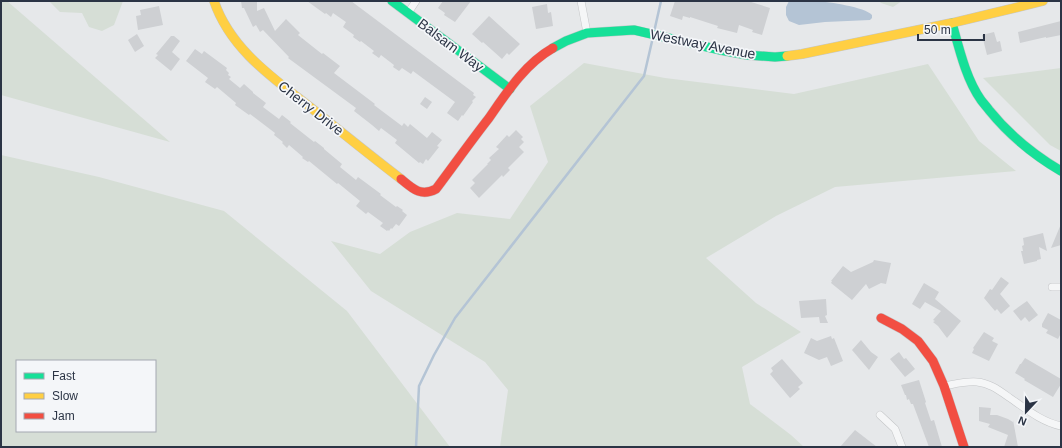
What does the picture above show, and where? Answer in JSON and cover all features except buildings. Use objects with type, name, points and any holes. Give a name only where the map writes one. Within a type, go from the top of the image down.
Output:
[{"type":"street","name":"Cherry Drive","points":[[214,1],[216,11],[226,31],[264,71],[412,188],[421,193],[429,193]]},
{"type":"street","name":"Balsam Way","points":[[392,1],[510,89]]},
{"type":"street","points":[[408,13],[416,1]]},
{"type":"street","points":[[581,1],[587,33]]},
{"type":"street","name":"Westway Avenue","points":[[429,193],[439,186],[530,64],[543,54],[566,41],[587,33],[634,30],[675,38],[740,54],[775,57],[802,54],[952,23],[1042,1]]},
{"type":"street","points":[[952,23],[964,62],[982,101],[1001,125],[1016,139],[1035,155],[1061,171]]},
{"type":"street","points":[[1052,287],[1061,287]]},
{"type":"street","points":[[881,318],[902,328],[918,341],[933,361],[944,386],[964,447]]},
{"type":"street","points":[[944,386],[966,381],[979,382],[992,386],[1045,421],[1061,426]]},
{"type":"street","points":[[880,415],[895,429],[902,447]]},
{"type":"shaded area","points":[[1,1],[7,1],[170,142],[1,95]]},
{"type":"shaded area","points":[[49,1],[123,1],[114,25],[102,31],[89,27],[82,13],[60,12]]},
{"type":"shaded area","points":[[879,1],[902,1],[893,7]]},
{"type":"shaded area","points":[[584,63],[665,78],[794,94],[928,64],[979,141],[1016,171],[835,187],[776,216],[706,258],[756,303],[801,332],[742,367],[750,404],[791,435],[804,447],[500,447],[508,390],[485,362],[371,291],[331,241],[380,254],[410,232],[457,213],[510,219],[548,162],[530,106]]},
{"type":"shaded area","points":[[1061,68],[1061,151],[1050,145],[983,78]]},
{"type":"shaded area","points":[[1,155],[99,177],[224,211],[347,311],[450,447],[1,447]]},
{"type":"water","points":[[789,1],[830,2],[846,5],[868,12],[872,15],[872,18],[870,20],[799,25],[789,21],[786,15],[786,7]]},
{"type":"waterway","points":[[654,32],[661,1]]},
{"type":"waterway","points":[[416,447],[419,386],[434,355],[455,318],[644,76],[653,37]]},
{"type":"traffic: fast","points":[[392,1],[510,89]]},
{"type":"traffic: fast","points":[[952,23],[967,73],[981,100],[1013,136],[1040,158],[1061,171]]},
{"type":"traffic: fast","points":[[553,48],[587,33],[634,30],[747,55],[775,57],[787,56]]},
{"type":"traffic: slow","points":[[214,1],[231,35],[256,63],[270,76],[401,179]]},
{"type":"traffic: slow","points":[[787,56],[952,23],[1043,1]]},
{"type":"traffic: jam","points":[[401,179],[417,191],[426,192],[436,189],[517,79],[534,62],[553,48]]},
{"type":"traffic: jam","points":[[881,318],[902,329],[918,341],[933,361],[944,386],[964,447]]}]
